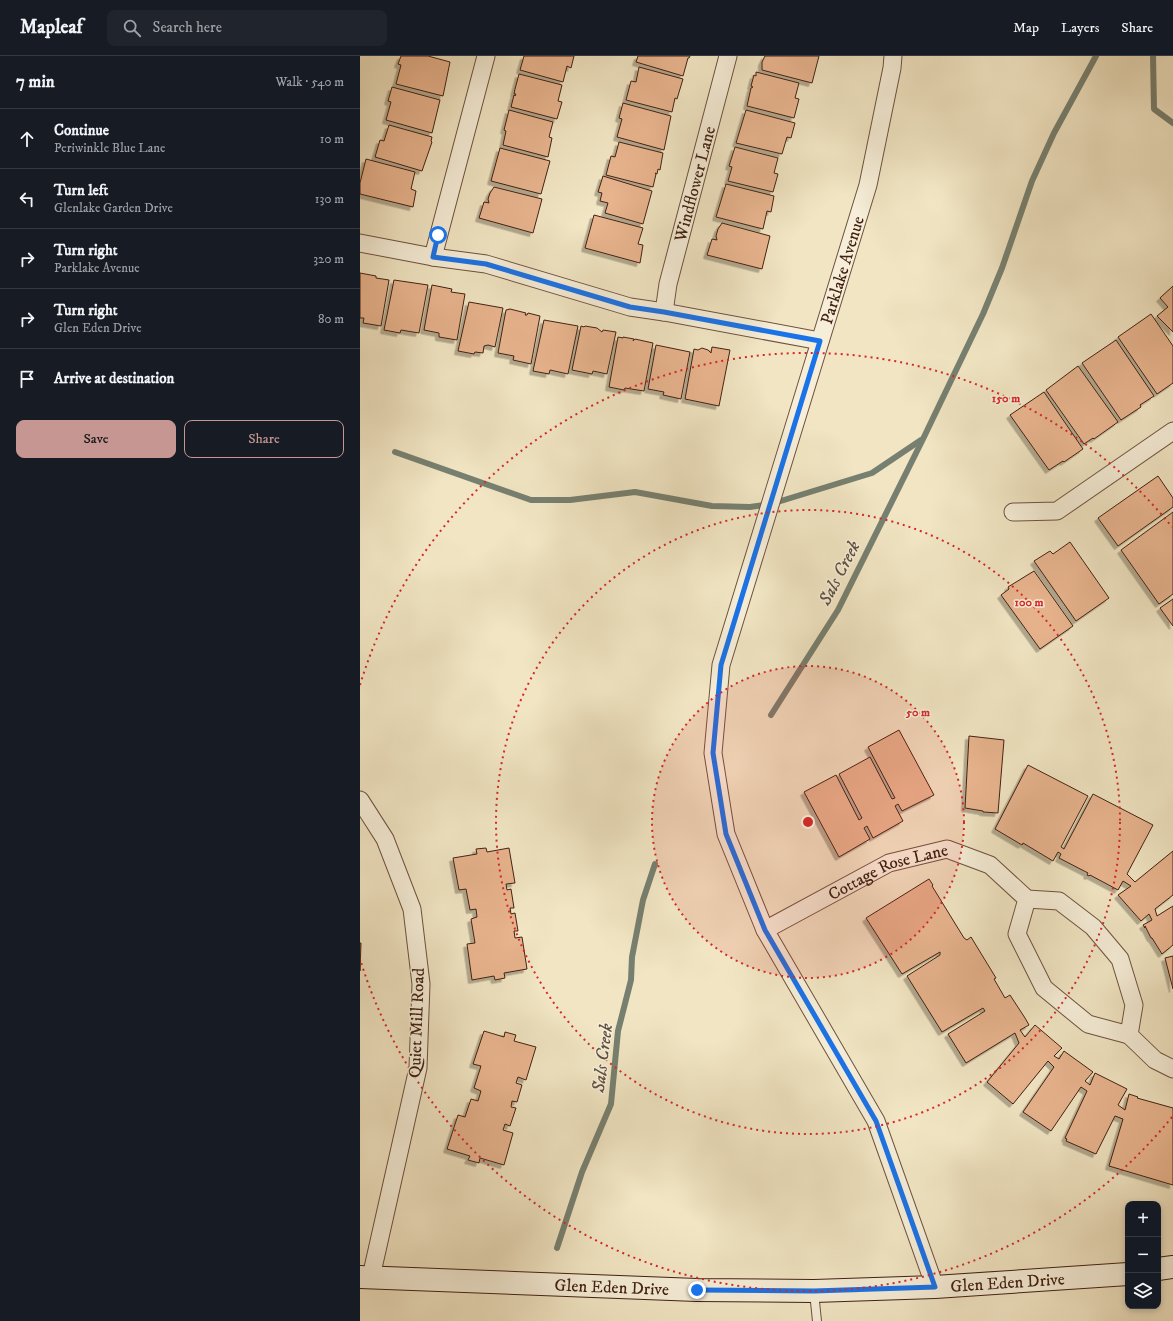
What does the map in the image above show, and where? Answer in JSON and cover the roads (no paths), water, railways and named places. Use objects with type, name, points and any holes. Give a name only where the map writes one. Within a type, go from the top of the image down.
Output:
[{"type":"main road","points":[[1161,1269],[1173,1267]]},
{"type":"main road","name":"Glen Eden Drive","points":[[366,1277],[697,1290],[814,1291],[935,1287],[1125,1274]]},
{"type":"street","points":[[433,257],[486,56]]},
{"type":"street","name":"Windflower Lane","points":[[664,312],[668,284],[728,56]]},
{"type":"street","name":"Parklake Avenue","points":[[893,56],[892,68],[868,185],[721,665],[713,753],[726,834],[765,930],[876,1121],[935,1287]]},
{"type":"street","points":[[360,243],[433,257],[486,264],[630,307],[820,341]]},
{"type":"street","points":[[1013,512],[1057,511],[1154,443],[1172,433]]},
{"type":"street","name":"Quiet Mill Road","points":[[360,800],[385,839],[412,909],[421,984],[418,1068],[366,1277]]},
{"type":"street","name":"Cottage Rose Lane","points":[[765,930],[889,862],[947,849],[990,865],[1027,899]]},
{"type":"street","points":[[1129,1035],[1134,1005],[1120,959],[1093,926],[1059,901],[1027,899],[1017,934],[1044,988],[1088,1024],[1129,1035],[1155,1060],[1173,1069]]},
{"type":"lane","points":[[814,1291],[817,1321]]},
{"type":"waterway","points":[[771,715],[838,610],[923,439],[983,314],[1002,268],[1032,181],[1054,133],[1096,56]]},
{"type":"waterway","points":[[1153,56],[1154,109],[1173,123]]},
{"type":"waterway","points":[[395,452],[531,500],[570,500],[635,492],[712,506],[750,507],[771,504],[872,473],[921,440]]},
{"type":"waterway","name":"Sals Creek","points":[[557,1248],[582,1172],[611,1104],[618,1031],[631,980],[632,957],[643,900],[655,864]]}]
